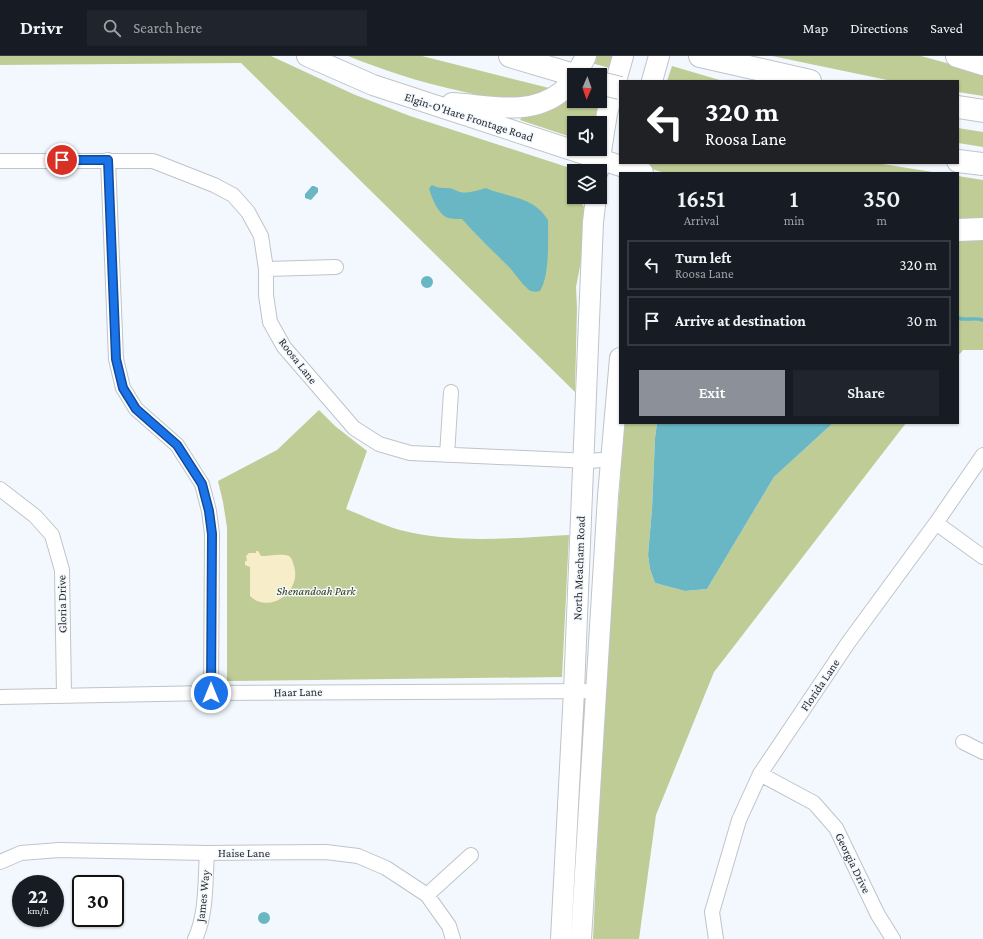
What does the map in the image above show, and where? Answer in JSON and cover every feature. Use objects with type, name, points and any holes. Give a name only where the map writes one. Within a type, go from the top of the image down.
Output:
[{"type":"highway","points":[[510,56],[567,73]]},
{"type":"highway","points":[[700,56],[806,80]]},
{"type":"highway","points":[[957,56],[983,64]]},
{"type":"highway","points":[[607,84],[619,88]]},
{"type":"highway","points":[[959,107],[983,111]]},
{"type":"highway","points":[[959,161],[983,164]]},
{"type":"highway","points":[[959,230],[983,229]]},
{"type":"main road","name":"Elgin-O'Hare Frontage Road","points":[[307,56],[373,85],[594,164]]},
{"type":"main road","points":[[579,68],[586,56]]},
{"type":"main road","points":[[599,164],[607,113],[623,56]]},
{"type":"main road","points":[[652,80],[658,56]]},
{"type":"main road","points":[[418,100],[501,108],[523,108],[544,102],[567,87]]},
{"type":"main road","name":"Elgin-O'Hare Frontage Road","points":[[607,167],[635,170]]},
{"type":"main road","name":"North Meacham Road","points":[[561,939],[574,691],[593,222],[595,204]]},
{"type":"main road","name":"North Meacham Road","points":[[581,939],[608,496],[619,371]]},
{"type":"street","name":"Roosa Lane","points":[[0,160],[153,161],[214,185],[233,196],[248,212],[261,236],[266,269],[266,295],[270,322],[284,347],[354,428],[379,444],[410,453],[583,461],[612,459]]},
{"type":"street","points":[[108,160],[116,359],[123,388],[136,409],[177,445],[202,484],[209,511],[212,534],[211,693]]},
{"type":"street","points":[[266,269],[336,267]]},
{"type":"street","points":[[447,455],[451,392]]},
{"type":"street","name":"Florida Lane","points":[[716,939],[712,912],[739,820],[760,774],[848,643],[936,523],[983,455]]},
{"type":"street","name":"Gloria Drive","points":[[0,489],[35,516],[52,535],[62,570],[64,695]]},
{"type":"street","points":[[936,523],[983,557]]},
{"type":"street","name":"Haar Lane","points":[[0,697],[211,693],[597,691]]},
{"type":"street","points":[[963,742],[983,752]]},
{"type":"street","name":"Georgia Drive","points":[[760,774],[814,804],[836,828],[878,916],[893,939]]},
{"type":"street","name":"Haise Lane","points":[[0,862],[22,853],[59,850],[207,853],[326,852],[358,856],[386,868],[427,895],[449,926],[453,939]]},
{"type":"street","name":"James Way","points":[[195,939],[199,931],[204,899],[207,853]]},
{"type":"street","points":[[427,895],[470,855]]},
{"type":"green space","points":[[0,56],[271,56],[353,94],[410,116],[567,167],[567,204],[582,204],[584,207],[583,251],[576,287],[575,392],[241,63],[0,65]]},
{"type":"green space","points":[[348,56],[422,56],[549,88],[520,98],[504,99],[488,97],[442,87],[388,71]]},
{"type":"green space","points":[[594,56],[612,56],[610,68],[591,63]]},
{"type":"green space","points":[[772,56],[921,56],[983,73],[983,96],[959,92],[959,80],[887,80]]},
{"type":"green space","points":[[672,66],[720,80],[667,80]]},
{"type":"green space","points":[[567,95],[567,108],[601,108],[599,116],[567,116],[567,136],[520,120],[522,117]]},
{"type":"green space","points":[[959,128],[983,132],[983,147],[959,143]]},
{"type":"green space","points":[[646,164],[882,164],[933,172],[662,172],[651,169]]},
{"type":"green space","points":[[959,176],[983,180],[983,219],[959,220]]},
{"type":"green space","points":[[983,239],[983,350],[963,350],[959,355],[959,240]]},
{"type":"green space","name":"Shenandoah Park","points":[[319,410],[335,426],[367,451],[346,509],[400,530],[441,537],[484,539],[569,535],[562,677],[227,681],[227,527],[218,481],[277,450]]},
{"type":"green space","points":[[624,424],[657,424],[648,555],[650,569],[655,583],[685,591],[707,589],[774,477],[832,424],[905,424],[714,672],[656,815],[639,939],[593,939],[602,746]]},
{"type":"sand","points":[[256,551],[258,551],[261,556],[286,555],[290,557],[294,566],[295,575],[293,584],[282,598],[266,603],[258,601],[250,596],[250,567],[245,565],[245,561],[247,561],[246,556],[249,553],[256,553]]},
{"type":"water","points":[[432,185],[440,188],[451,188],[459,192],[473,192],[486,188],[536,206],[548,220],[547,267],[540,291],[531,291],[526,288],[510,268],[462,219],[449,218],[443,215],[437,208],[431,195],[429,188]]},
{"type":"water","points":[[312,186],[318,188],[318,192],[311,200],[305,198],[305,194]]},
{"type":"water","points":[[425,276],[429,276],[433,282],[429,288],[425,288],[421,284],[421,280]]},
{"type":"water","points":[[657,424],[832,424],[774,477],[707,589],[685,591],[655,583],[650,569],[648,555],[652,509]]},
{"type":"water","points":[[262,912],[266,912],[270,918],[266,924],[262,924],[258,920],[258,916]]},
{"type":"waterway","points":[[959,318],[983,320]]},
{"type":"route","points":[[62,160],[108,160],[116,359],[123,388],[136,409],[177,445],[202,484],[209,511],[212,534],[211,693]]}]
